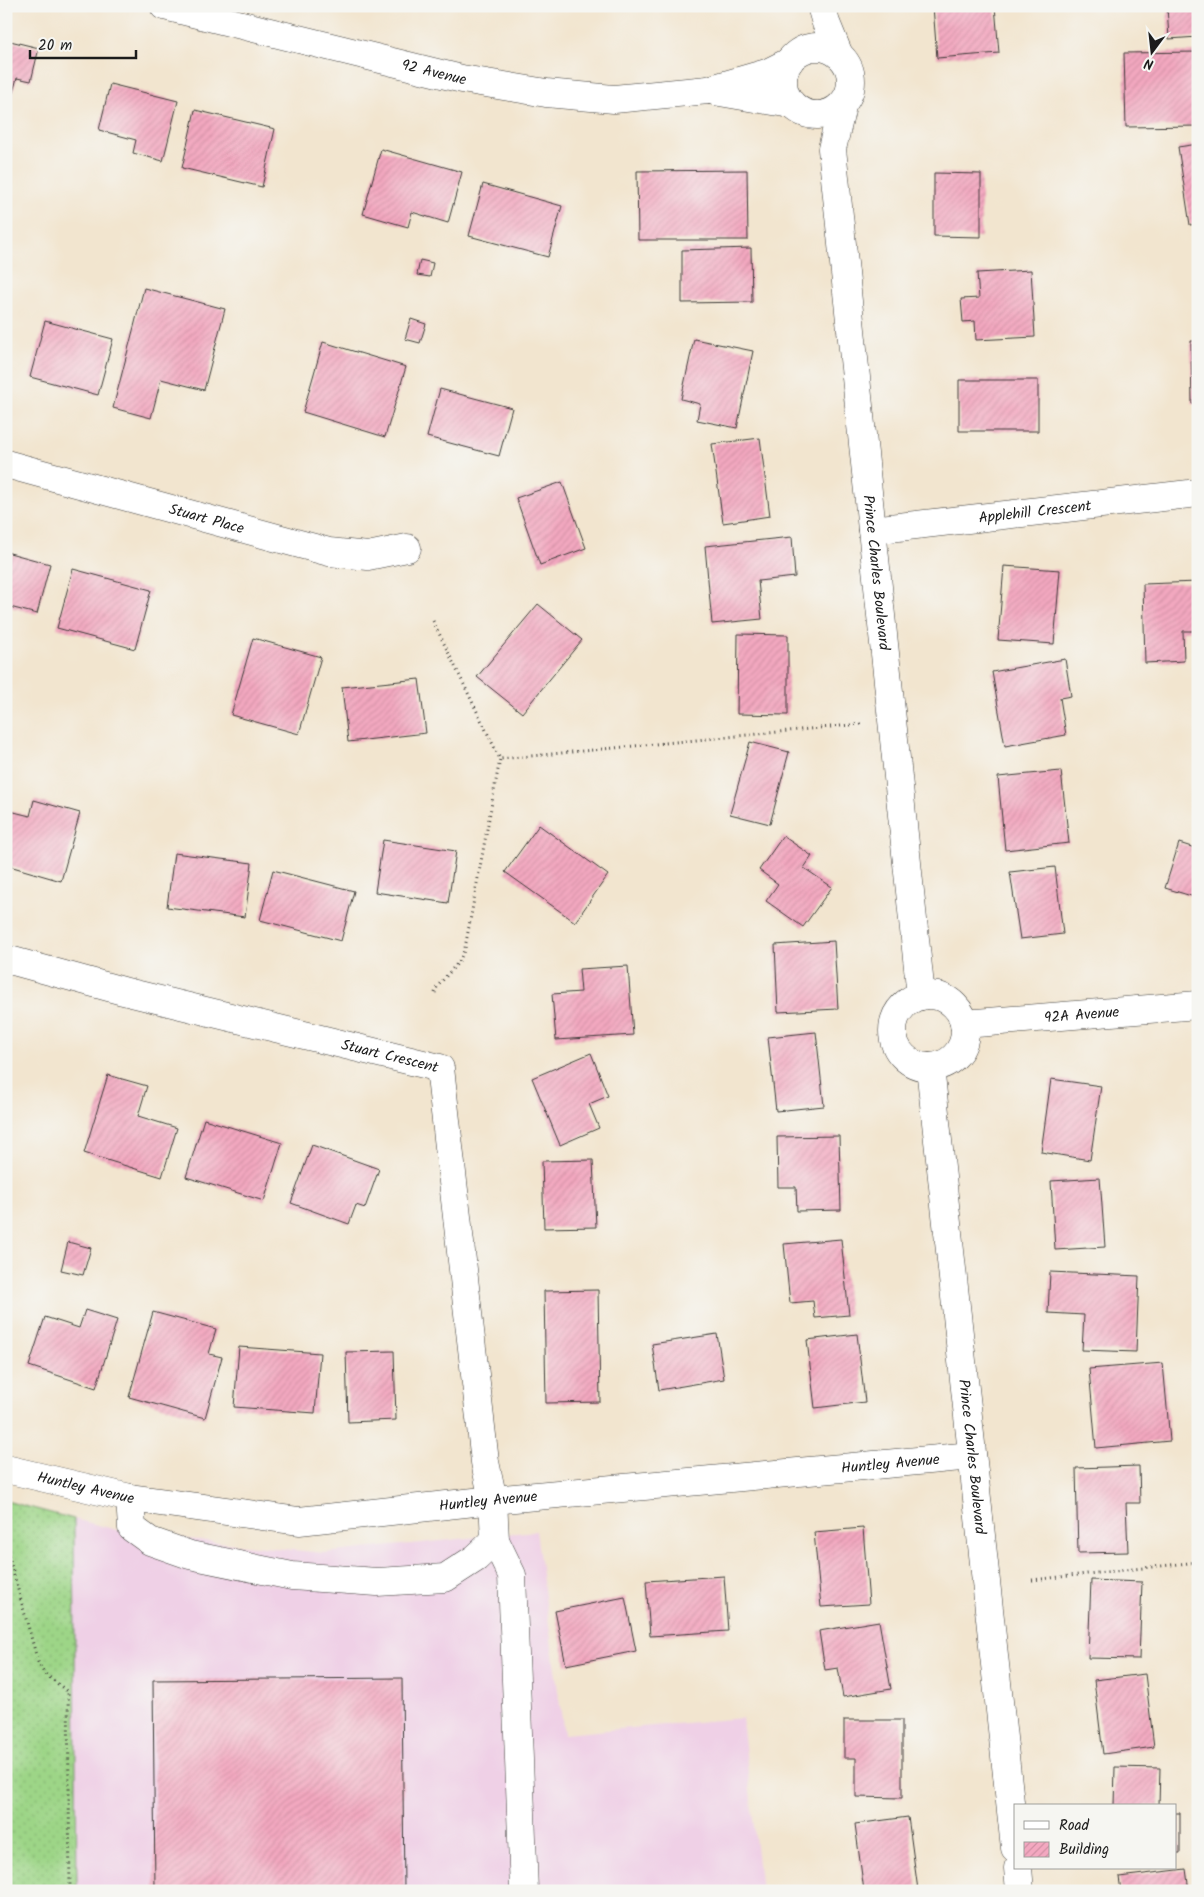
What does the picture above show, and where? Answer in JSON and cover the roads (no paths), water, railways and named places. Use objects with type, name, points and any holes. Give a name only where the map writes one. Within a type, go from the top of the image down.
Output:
[{"type":"street","name":"92 Avenue","points":[[164,6],[462,79],[546,93],[614,99],[708,90],[767,73],[793,58]]},
{"type":"street","points":[[793,58],[806,48],[818,46],[829,49],[839,55],[847,63],[852,85],[849,96],[842,106],[833,112],[821,116],[801,110],[785,94],[782,84],[784,72],[793,58],[809,34],[814,6]]},
{"type":"street","points":[[821,6],[839,55]]},
{"type":"street","name":"92 Avenue","points":[[708,90],[801,110]]},
{"type":"street","name":"Prince Charles Boulevard","points":[[842,106],[832,148],[921,996]]},
{"type":"street","name":"Prince Charles Boulevard","points":[[801,110],[832,148]]},
{"type":"street","name":"Stuart Place","points":[[6,464],[329,552],[368,556],[407,548]]},
{"type":"street","name":"Applehill Crescent","points":[[872,530],[1198,493]]},
{"type":"street","name":"Stuart Crescent","points":[[6,960],[123,991],[440,1068],[485,1462],[493,1500]]},
{"type":"street","points":[[936,995],[947,999],[963,1016],[964,1024],[964,1039],[960,1050],[952,1059],[930,1067],[918,1065],[907,1059],[899,1050],[894,1039],[894,1027],[897,1016],[904,1005],[913,998],[921,996],[936,995]]},
{"type":"street","name":"92A Avenue","points":[[964,1024],[1198,1005]]},
{"type":"street","name":"Prince Charles Boulevard","points":[[930,1067],[1014,1839]]},
{"type":"street","name":"Huntley Avenue","points":[[6,1469],[130,1498],[299,1521],[493,1500],[972,1456]]},
{"type":"street","points":[[130,1498],[132,1528],[150,1540],[190,1555],[292,1576],[377,1582],[445,1578],[476,1558],[495,1540]]},
{"type":"street","points":[[493,1500],[495,1540],[512,1575],[524,1891]]},
{"type":"street","points":[[1018,1870],[1020,1891]]}]
